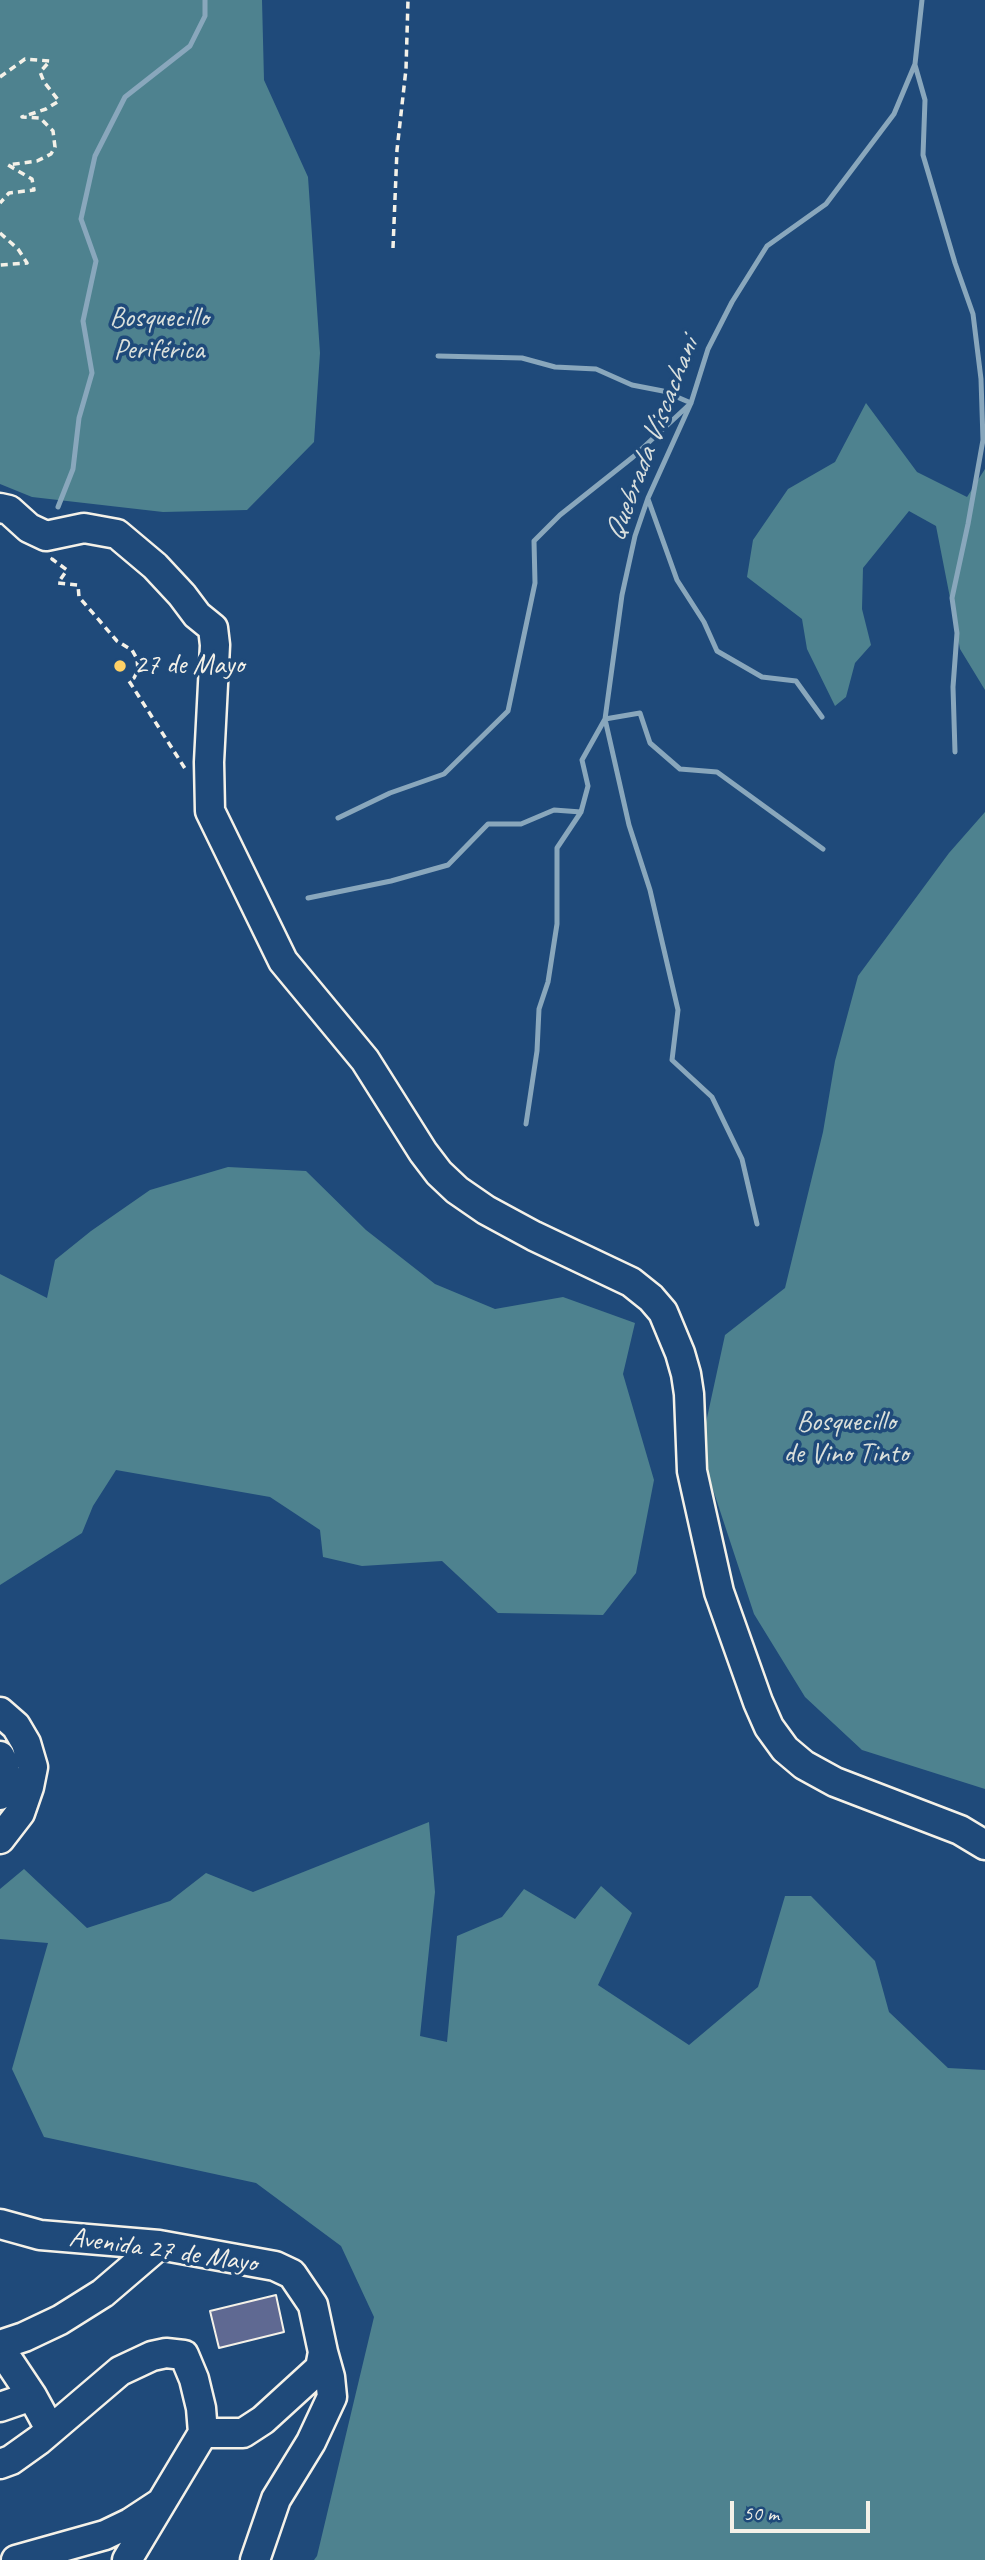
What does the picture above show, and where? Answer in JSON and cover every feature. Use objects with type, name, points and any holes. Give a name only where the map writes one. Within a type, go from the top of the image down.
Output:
[{"type":"street","points":[[0,509],[9,510],[29,528],[46,536],[84,528],[117,534],[155,566],[182,594],[197,615],[213,628],[215,636],[209,762],[210,811],[283,961],[365,1060],[403,1124],[439,1173],[486,1210],[631,1282],[663,1312],[680,1353],[690,1394],[692,1471],[719,1592],[758,1702],[769,1727],[785,1749],[804,1765],[835,1782],[960,1830],[985,1845]]},
{"type":"street","points":[[0,1839],[20,1813],[33,1767],[26,1743],[5,1723]]},
{"type":"street","points":[[0,1756],[5,1776],[0,1795]]},
{"type":"street","name":"Avenida 27 de Mayo","points":[[0,2224],[40,2235],[159,2245],[275,2266],[292,2274],[313,2305],[332,2397],[311,2442],[276,2499],[255,2560]]},
{"type":"street","points":[[50,2429],[0,2347],[61,2320],[103,2293],[159,2245]]},
{"type":"street","points":[[203,2433],[243,2433],[263,2420],[320,2368],[323,2352]]},
{"type":"street","points":[[0,2464],[11,2460],[39,2440],[120,2371],[152,2356],[178,2353],[187,2359],[201,2408],[203,2433],[127,2560]]},
{"type":"street","points":[[0,2407],[32,2396]]},
{"type":"street","points":[[16,2560],[105,2535],[161,2503]]},
{"type":"path","points":[[393,248],[397,150],[406,69],[408,0]]},
{"type":"path","points":[[0,77],[25,59],[50,61],[40,72],[59,102],[22,117],[40,118],[52,131],[55,147],[51,154],[37,161],[8,165],[32,178],[34,190],[9,193],[0,202]]},
{"type":"path","points":[[0,233],[19,249],[27,263],[0,265]]},
{"type":"path","points":[[61,554],[52,559],[67,570],[58,583],[78,585],[79,597],[117,641],[132,650],[137,659],[138,670],[129,681],[187,771]]},
{"type":"green space","name":"Bosquecillo Periférica","points":[[0,0],[262,0],[264,80],[308,177],[320,353],[314,442],[247,510],[163,512],[32,497],[0,484]]},
{"type":"green space","points":[[866,403],[917,472],[967,497],[985,469],[985,690],[960,649],[936,526],[909,511],[863,568],[862,609],[871,645],[855,663],[846,697],[835,706],[807,649],[802,619],[747,577],[753,540],[788,489],[835,462]]},
{"type":"green space","name":"Bosquecillo de Vino Tinto","points":[[985,812],[985,1789],[862,1750],[805,1697],[754,1614],[700,1450],[725,1335],[785,1288],[823,1132],[835,1061],[858,976],[949,853]]},
{"type":"green space","points":[[228,1167],[306,1171],[366,1230],[435,1284],[495,1309],[563,1297],[635,1323],[623,1374],[654,1480],[636,1573],[603,1615],[498,1613],[442,1561],[362,1566],[323,1557],[320,1530],[270,1497],[116,1470],[93,1506],[82,1533],[0,1585],[0,1274],[47,1298],[55,1260],[91,1231],[150,1190]]},
{"type":"green space","points":[[429,1822],[435,1892],[420,2036],[447,2042],[457,1936],[502,1917],[524,1889],[575,1919],[601,1886],[632,1913],[598,1985],[689,2045],[758,1987],[785,1896],[811,1896],[875,1961],[889,2012],[948,2068],[985,2070],[985,2560],[314,2560],[374,2317],[341,2246],[256,2183],[44,2137],[12,2069],[48,1943],[0,1939],[0,1889],[24,1869],[87,1928],[170,1901],[206,1873],[253,1892]]},
{"type":"building","points":[[276,2295],[284,2332],[219,2348],[210,2311]]},
{"type":"waterway","points":[[58,507],[73,469],[79,418],[92,373],[83,321],[96,261],[81,219],[95,156],[125,97],[190,46],[205,16],[205,0]]},
{"type":"waterway","name":"Quebrada Viscachani","points":[[757,1224],[742,1159],[712,1097],[672,1060],[678,1010],[650,890],[629,825],[605,719],[622,595],[635,536],[648,498],[691,403],[708,349],[732,302],[767,246],[826,204],[894,114],[915,64],[922,0]]},
{"type":"waterway","points":[[915,65],[925,100],[923,155],[973,314],[981,379],[983,440],[952,598],[957,633],[953,687],[955,752]]},
{"type":"waterway","points":[[338,818],[390,793],[444,774],[508,711],[535,583],[534,541],[560,515],[633,457],[691,403],[663,391],[632,385],[596,369],[555,367],[522,358],[438,356]]},
{"type":"waterway","points":[[648,499],[677,580],[704,622],[717,651],[762,677],[796,681],[822,717]]},
{"type":"waterway","points":[[526,1124],[537,1051],[539,1009],[548,982],[557,924],[557,848],[581,812],[588,786],[582,760],[605,719],[640,713],[650,743],[680,769],[717,772],[823,849]]},
{"type":"waterway","points":[[308,898],[391,881],[448,865],[488,824],[521,824],[554,810],[581,812]]},
{"type":"place","name":"27 de Mayo","points":[[120,666]]}]
